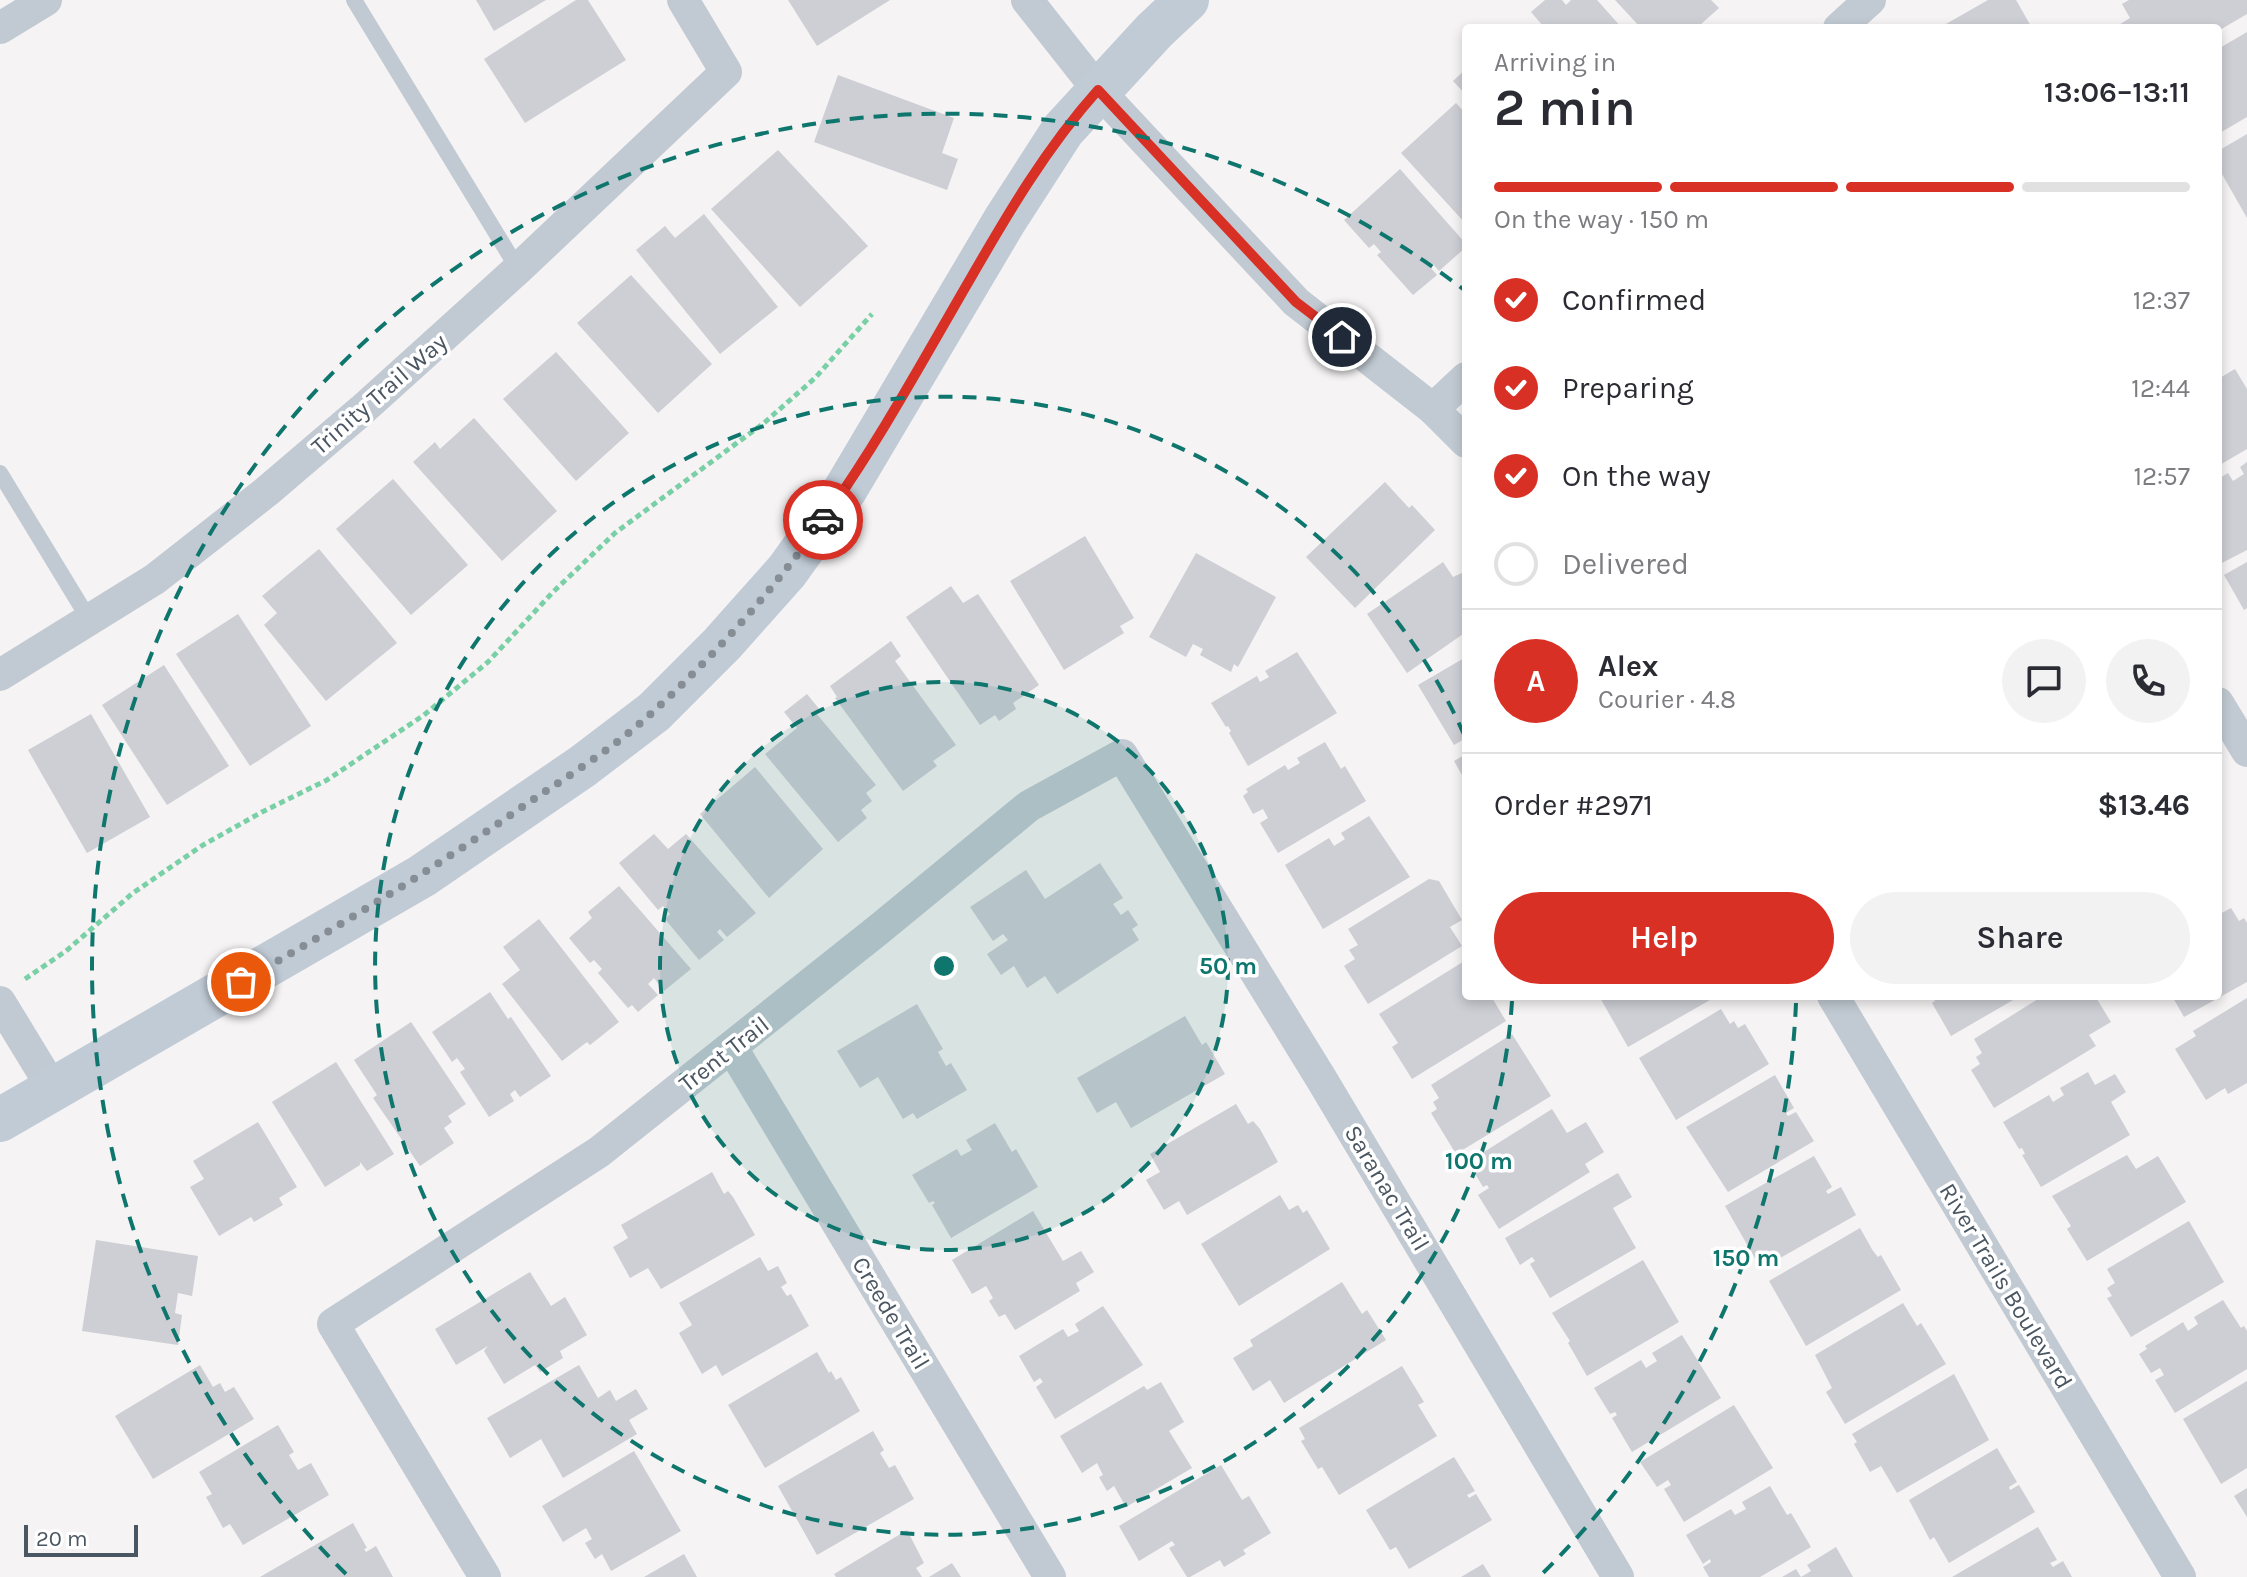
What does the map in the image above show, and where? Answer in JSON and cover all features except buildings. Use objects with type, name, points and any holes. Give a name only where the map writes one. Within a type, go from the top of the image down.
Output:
[{"type":"main road","points":[[0,1120],[422,876],[583,766],[654,712],[722,644],[787,571],[845,490],[1054,143],[1098,90],[1187,0]]},
{"type":"street","points":[[0,28],[46,0]]},
{"type":"street","name":"Trinity Trail Way","points":[[0,675],[155,579],[266,492],[518,269],[726,72],[683,0]]},
{"type":"street","points":[[1027,0],[1098,90],[1296,302],[1433,409],[1462,438]]},
{"type":"street","points":[[1843,24],[1870,0]]},
{"type":"street","points":[[1433,409],[1462,382]]},
{"type":"street","points":[[2222,710],[2247,751]]},
{"type":"street","name":"Trent Trail","points":[[485,1577],[333,1324],[599,1152],[1029,806],[1122,755],[1152,802]]},
{"type":"street","name":"Saranac Trail","points":[[1152,802],[1322,1080],[1618,1577]]},
{"type":"street","name":"River Trails Boulevard","points":[[1835,1000],[2180,1577]]},
{"type":"street","points":[[0,1002],[53,1089]]},
{"type":"street","name":"Creede Trail","points":[[732,1048],[1050,1577]]},
{"type":"lane","points":[[354,0],[518,269]]},
{"type":"lane","points":[[0,473],[90,621]]},
{"type":"path","points":[[24,980],[66,951],[133,893],[203,845],[327,780],[424,715],[488,662],[553,592],[615,533],[764,423],[815,378],[872,314]]},
{"type":"way so far","points":[[241,982],[422,876],[583,766],[654,712],[722,644],[787,571],[823,520]]},
{"type":"route","points":[[823,520],[890,416],[1005,220],[1063,130],[1098,90],[1296,302],[1342,337]]}]
